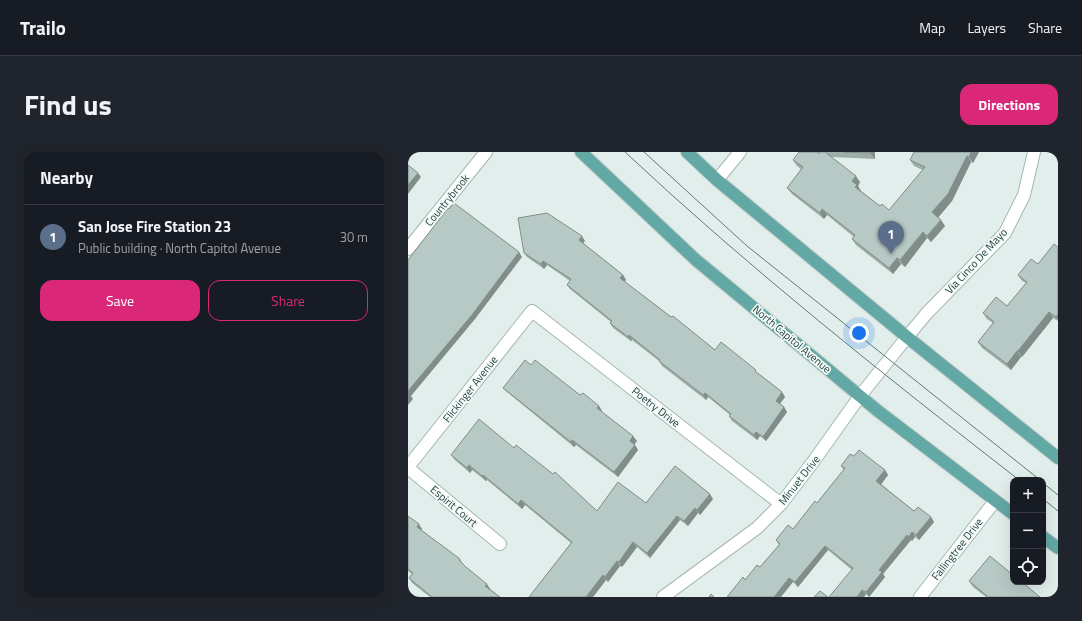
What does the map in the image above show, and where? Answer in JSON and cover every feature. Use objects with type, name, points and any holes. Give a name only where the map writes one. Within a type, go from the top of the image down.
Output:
[{"type":"main road","name":"North Capitol Avenue","points":[[581,152],[696,260],[860,396],[1012,513]]},
{"type":"main road","points":[[687,152],[717,180],[1058,458]]},
{"type":"main road","points":[[1046,539],[1058,548]]},
{"type":"street","name":"Countrybrook","points":[[408,249],[486,152]]},
{"type":"street","points":[[717,180],[740,152]]},
{"type":"street","name":"Via Cinco De Mayo","points":[[907,336],[927,313],[1005,233],[1024,195],[1034,152]]},
{"type":"street","name":"Flickinger Avenue","points":[[408,468],[532,311]]},
{"type":"street","name":"Poetry Drive","points":[[532,311],[781,504]]},
{"type":"street","name":"Minuet Drive","points":[[663,597],[757,528],[781,504],[860,396],[907,336]]},
{"type":"street","name":"Espirit Court","points":[[408,468],[500,544]]},
{"type":"street","name":"Fallingtree Drive","points":[[920,597],[995,501]]},
{"type":"building","points":[[799,152],[817,152],[819,154],[819,152],[825,152],[856,176],[852,181],[857,185],[855,187],[880,206],[882,204],[889,210],[925,167],[910,160],[914,152],[971,152],[969,157],[967,156],[948,194],[932,212],[941,220],[927,236],[923,232],[900,260],[897,258],[889,268],[852,239],[855,235],[822,209],[820,213],[787,188],[803,167],[793,160]]},
{"type":"building","points":[[843,152],[871,152],[870,153]]},
{"type":"building","points":[[408,165],[418,173],[408,185]]},
{"type":"building","points":[[454,203],[519,252],[472,315],[408,391],[408,260],[448,208],[449,209]]},
{"type":"building","points":[[547,213],[582,236],[579,240],[623,275],[620,278],[671,317],[673,316],[715,350],[721,342],[782,392],[776,401],[784,407],[763,437],[756,432],[754,435],[729,416],[731,414],[705,393],[703,395],[659,361],[660,360],[629,335],[628,337],[610,323],[612,321],[567,285],[571,279],[543,261],[541,264],[524,253],[518,218]]},
{"type":"building","points":[[1054,244],[1058,247],[1058,314],[1056,317],[1049,312],[1007,364],[978,342],[994,322],[983,313],[996,297],[1007,306],[1027,282],[1018,275],[1031,259],[1038,264]]},
{"type":"building","points":[[525,360],[531,365],[535,360],[580,395],[583,393],[599,406],[597,408],[633,436],[630,441],[635,445],[614,472],[572,440],[571,442],[503,388]]},
{"type":"building","points":[[479,419],[514,448],[516,445],[553,474],[555,472],[597,511],[618,482],[646,503],[675,466],[710,494],[697,510],[695,508],[684,521],[677,516],[647,553],[633,542],[619,562],[617,561],[605,577],[603,575],[586,597],[529,597],[572,542],[521,500],[518,504],[483,475],[482,476],[469,465],[467,468],[451,455]]},
{"type":"building","points":[[859,450],[885,470],[876,481],[914,511],[918,507],[931,517],[916,535],[912,532],[909,537],[907,535],[879,570],[882,572],[866,592],[862,590],[857,597],[829,597],[853,568],[825,546],[795,582],[789,578],[774,597],[727,597],[743,577],[745,580],[757,565],[760,567],[780,544],[776,540],[788,525],[793,529],[815,501],[817,503],[845,468],[841,466],[850,454],[854,456]]},
{"type":"building","points":[[408,516],[419,524],[417,527],[460,559],[459,560],[466,567],[487,584],[485,586],[500,597],[432,597],[409,578],[413,573],[408,569]]},
{"type":"building","points":[[990,556],[1010,573],[1010,585],[1026,585],[1040,597],[986,597],[987,596],[969,581]]},
{"type":"building","points":[[820,591],[828,597],[814,597]]},
{"type":"tram line","points":[[625,152],[769,280],[868,361],[1015,477]]},
{"type":"tram line","points":[[644,152],[747,246],[1036,477]]},
{"type":"tram line","points":[[1046,485],[1058,495]]},
{"type":"tram line","points":[[1046,501],[1058,511]]},
{"type":"place","name":"San Jose Fire Station 23","points":[[891,254]]}]
